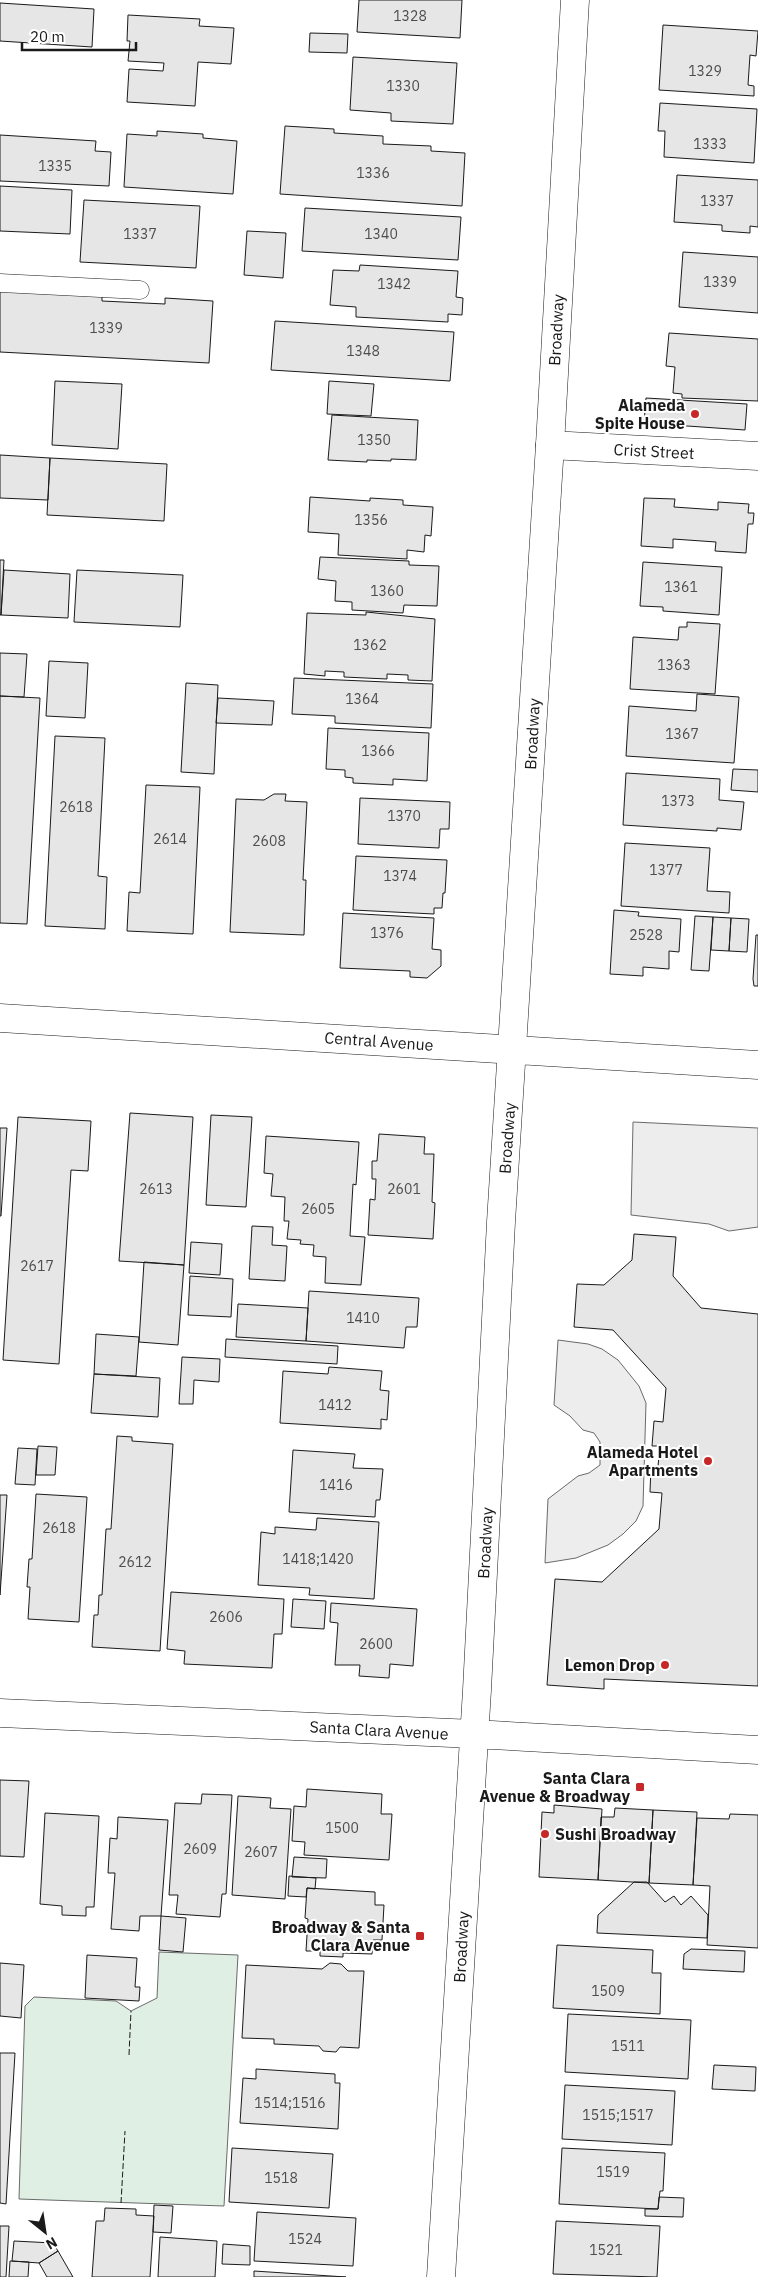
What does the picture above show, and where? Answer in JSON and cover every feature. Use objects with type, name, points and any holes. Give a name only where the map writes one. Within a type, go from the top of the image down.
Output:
[{"type":"street","name":"Broadway","points":[[441,2277],[474,1734],[501,1222],[550,445],[575,0]]},
{"type":"street","name":"Crist Street","points":[[550,445],[758,456]]},
{"type":"street","name":"Central Avenue","points":[[0,1018],[758,1065]]},
{"type":"street","name":"Santa Clara Avenue","points":[[0,1713],[474,1734],[758,1750]]},
{"type":"lane","points":[[0,282],[140,290]]},
{"type":"green space","points":[[159,1952],[238,1955],[224,2206],[19,2199],[25,2006],[34,1997],[116,2001],[131,2011],[157,1998]]},
{"type":"shaded area","points":[[633,1122],[758,1128],[758,1227],[729,1231],[709,1224],[631,1215]]},
{"type":"shaded area","points":[[558,1340],[588,1344],[602,1349],[618,1360],[639,1386],[646,1403],[643,1506],[636,1521],[608,1545],[576,1558],[545,1563],[548,1499],[578,1476],[589,1473],[600,1465],[600,1442],[594,1433],[583,1430],[570,1416],[554,1405]]},
{"type":"building","points":[[359,0],[462,0],[460,38],[357,32]]},
{"type":"building","points":[[0,3],[94,9],[92,47],[0,41]]},
{"type":"building","points":[[128,15],[200,19],[199,26],[234,28],[231,64],[198,62],[195,106],[127,102],[129,69],[163,71],[164,63],[128,61],[130,41],[127,41]]},
{"type":"building","points":[[663,25],[758,31],[756,56],[750,55],[748,85],[754,86],[754,96],[659,90]]},
{"type":"building","points":[[310,33],[348,34],[347,53],[309,52]]},
{"type":"building","points":[[353,57],[457,63],[453,124],[391,121],[391,113],[350,110]]},
{"type":"building","points":[[660,103],[757,109],[754,163],[664,157],[665,131],[658,131]]},
{"type":"building","points":[[285,126],[334,129],[334,133],[383,136],[383,144],[431,146],[431,151],[465,153],[462,206],[280,194]]},
{"type":"building","points":[[157,131],[203,134],[203,138],[237,141],[233,194],[124,187],[127,134],[157,136]]},
{"type":"building","points":[[0,135],[96,141],[95,151],[111,152],[109,186],[0,181]]},
{"type":"building","points":[[677,175],[758,180],[758,227],[750,226],[750,233],[722,231],[722,225],[674,222]]},
{"type":"building","points":[[0,186],[72,190],[70,234],[0,231]]},
{"type":"building","points":[[84,200],[200,206],[196,268],[80,262]]},
{"type":"building","points":[[305,208],[461,217],[458,260],[302,251]]},
{"type":"building","points":[[247,231],[286,233],[283,278],[244,275]]},
{"type":"building","points":[[683,252],[758,257],[758,313],[679,307]]},
{"type":"building","points":[[360,265],[458,271],[456,297],[463,298],[462,315],[448,314],[448,322],[356,317],[356,307],[330,305],[333,270],[359,271]]},
{"type":"building","points":[[0,290],[102,295],[102,301],[165,304],[165,298],[213,301],[209,363],[0,352]]},
{"type":"building","points":[[275,321],[454,332],[450,381],[271,370]]},
{"type":"building","points":[[669,333],[758,339],[758,401],[682,398],[682,394],[673,393],[675,367],[666,366]]},
{"type":"building","points":[[55,381],[122,384],[118,449],[52,445]]},
{"type":"building","points":[[329,381],[374,384],[371,416],[327,414]]},
{"type":"building","name":"Alameda Spite House","points":[[646,398],[747,404],[745,430],[644,423]]},
{"type":"building","points":[[332,415],[418,420],[416,460],[391,459],[391,461],[367,460],[367,462],[328,460]]},
{"type":"building","points":[[0,455],[50,458],[48,500],[0,498]]},
{"type":"building","points":[[50,458],[167,464],[164,521],[47,515]]},
{"type":"building","points":[[310,497],[370,501],[370,498],[403,500],[403,505],[433,507],[431,536],[425,535],[424,552],[407,550],[407,559],[338,555],[339,534],[308,532]]},
{"type":"building","points":[[644,498],[675,499],[674,507],[718,510],[718,502],[749,504],[748,513],[754,513],[753,524],[748,524],[746,553],[715,551],[716,542],[673,539],[673,548],[641,546]]},
{"type":"building","points":[[320,557],[409,561],[409,565],[439,566],[437,606],[404,605],[403,613],[352,610],[352,602],[335,601],[336,581],[318,579]]},
{"type":"building","points":[[0,560],[4,560],[1,615],[0,615]]},
{"type":"building","points":[[643,562],[722,567],[719,615],[663,611],[663,607],[640,606]]},
{"type":"building","points":[[4,570],[70,574],[68,618],[1,615]]},
{"type":"building","points":[[77,570],[183,575],[180,627],[74,622]]},
{"type":"building","points":[[366,612],[435,619],[432,681],[408,680],[408,675],[387,674],[387,679],[344,677],[344,672],[325,671],[325,676],[304,674],[307,613],[366,615]]},
{"type":"building","points":[[687,622],[720,624],[715,694],[630,689],[633,637],[678,640],[679,627],[687,627]]},
{"type":"building","points":[[0,653],[27,654],[24,697],[0,696]]},
{"type":"building","points":[[49,661],[88,663],[85,718],[46,716]]},
{"type":"building","points":[[294,678],[433,684],[431,728],[335,723],[335,716],[292,714]]},
{"type":"building","points":[[186,683],[218,685],[214,774],[181,772]]},
{"type":"building","points":[[697,694],[739,697],[734,763],[626,756],[629,706],[696,711]]},
{"type":"building","points":[[0,696],[40,698],[27,924],[0,923]]},
{"type":"building","points":[[218,698],[274,701],[272,725],[216,723]]},
{"type":"building","points":[[328,728],[429,733],[427,781],[393,779],[393,785],[353,783],[353,778],[345,777],[345,770],[326,769]]},
{"type":"building","points":[[55,736],[105,738],[98,876],[107,877],[105,929],[45,926]]},
{"type":"building","points":[[733,769],[758,770],[758,792],[731,790]]},
{"type":"building","points":[[626,773],[720,779],[719,800],[744,802],[741,830],[717,828],[717,831],[623,825]]},
{"type":"building","points":[[146,785],[200,787],[193,934],[127,931],[129,892],[140,893]]},
{"type":"building","points":[[274,794],[286,794],[285,801],[307,802],[303,880],[306,880],[304,935],[230,932],[236,799],[264,800]]},
{"type":"building","points":[[360,798],[450,802],[449,829],[440,829],[439,848],[358,844]]},
{"type":"building","points":[[625,843],[710,848],[707,891],[730,892],[729,913],[621,906]]},
{"type":"building","points":[[356,856],[447,860],[442,908],[434,908],[434,914],[353,910]]},
{"type":"building","points":[[614,910],[639,912],[638,916],[681,919],[679,952],[669,951],[669,969],[643,967],[643,976],[610,974]]},
{"type":"building","points":[[343,913],[434,918],[432,949],[441,950],[441,966],[427,978],[410,977],[410,971],[340,968]]},
{"type":"building","points":[[695,916],[713,917],[709,971],[691,970]]},
{"type":"building","points":[[713,917],[731,918],[729,951],[711,950]]},
{"type":"building","points":[[731,918],[749,919],[747,952],[729,951]]},
{"type":"building","points":[[756,935],[758,935],[758,986],[754,986],[753,979]]},
{"type":"building","points":[[130,1113],[193,1117],[184,1265],[119,1261]]},
{"type":"building","points":[[211,1115],[252,1117],[246,1207],[206,1205]]},
{"type":"building","points":[[18,1117],[91,1121],[88,1171],[71,1170],[59,1364],[3,1360]]},
{"type":"building","points":[[0,1128],[7,1128],[1,1216],[0,1216]]},
{"type":"building","points":[[379,1134],[425,1137],[424,1154],[434,1154],[432,1202],[435,1203],[433,1239],[368,1235],[370,1199],[375,1200],[376,1179],[372,1179],[372,1161],[377,1161]]},
{"type":"building","points":[[266,1136],[359,1142],[356,1185],[353,1184],[350,1236],[365,1237],[361,1285],[325,1283],[326,1257],[313,1256],[314,1245],[300,1244],[301,1240],[287,1239],[289,1221],[284,1221],[285,1197],[271,1196],[273,1174],[264,1173]]},
{"type":"building","points":[[252,1226],[273,1227],[272,1245],[287,1246],[285,1281],[249,1279]]},
{"type":"building","name":"Alameda Hotel Apartments","points":[[634,1234],[676,1237],[673,1276],[701,1308],[758,1314],[758,1686],[604,1679],[604,1689],[547,1685],[555,1579],[602,1582],[659,1529],[662,1493],[650,1492],[651,1466],[658,1466],[660,1446],[652,1446],[654,1421],[663,1422],[666,1388],[613,1330],[574,1327],[577,1284],[604,1285],[632,1260]]},
{"type":"building","points":[[191,1242],[222,1244],[220,1275],[189,1273]]},
{"type":"building","points":[[144,1262],[184,1265],[178,1345],[139,1342]]},
{"type":"building","points":[[190,1276],[233,1279],[231,1317],[188,1315]]},
{"type":"building","points":[[309,1291],[419,1298],[417,1327],[406,1327],[404,1348],[306,1341]]},
{"type":"building","points":[[238,1304],[308,1308],[306,1341],[236,1337]]},
{"type":"building","points":[[96,1334],[139,1337],[136,1376],[94,1374]]},
{"type":"building","points":[[226,1339],[338,1346],[337,1364],[225,1357]]},
{"type":"building","points":[[182,1357],[220,1359],[219,1382],[194,1380],[193,1404],[179,1404]]},
{"type":"building","points":[[329,1367],[382,1371],[380,1390],[389,1391],[387,1420],[381,1419],[381,1429],[280,1423],[283,1371],[328,1374]]},
{"type":"building","points":[[94,1374],[160,1378],[158,1417],[91,1413]]},
{"type":"building","points":[[117,1436],[132,1437],[132,1441],[173,1444],[160,1651],[92,1647],[94,1615],[98,1615],[99,1595],[102,1595],[106,1529],[111,1529]]},
{"type":"building","points":[[38,1446],[57,1447],[55,1475],[36,1475]]},
{"type":"building","points":[[18,1448],[37,1449],[35,1485],[15,1484]]},
{"type":"building","points":[[293,1450],[355,1454],[353,1468],[383,1469],[380,1500],[376,1500],[375,1517],[289,1512]]},
{"type":"building","points":[[36,1494],[87,1497],[79,1622],[28,1619],[30,1587],[27,1587],[29,1559],[32,1559]]},
{"type":"building","points":[[0,1495],[7,1495],[0,1595]]},
{"type":"building","points":[[317,1518],[379,1522],[374,1599],[309,1595],[310,1588],[258,1585],[261,1532],[275,1534],[275,1527],[316,1530]]},
{"type":"building","points":[[171,1592],[284,1599],[282,1634],[274,1634],[272,1668],[184,1664],[185,1651],[167,1649]]},
{"type":"building","points":[[293,1599],[326,1601],[324,1629],[291,1627]]},
{"type":"building","points":[[331,1603],[417,1609],[413,1666],[390,1664],[389,1678],[359,1676],[360,1665],[335,1665],[338,1623],[330,1622]]},
{"type":"building","points":[[0,1780],[29,1781],[24,1857],[0,1856]]},
{"type":"building","points":[[307,1789],[382,1794],[381,1814],[392,1814],[389,1860],[304,1855],[305,1842],[292,1841],[294,1806],[306,1807]]},
{"type":"building","points":[[202,1794],[232,1795],[226,1894],[222,1894],[220,1917],[176,1914],[178,1895],[169,1895],[175,1803],[201,1804]]},
{"type":"building","points":[[238,1796],[271,1798],[270,1808],[291,1809],[285,1899],[232,1895]]},
{"type":"building","points":[[554,1805],[602,1809],[598,1880],[539,1877],[542,1812],[554,1813]]},
{"type":"building","points":[[615,1808],[653,1810],[649,1883],[598,1880],[601,1817],[614,1817]]},
{"type":"building","points":[[653,1810],[697,1812],[693,1885],[649,1883]]},
{"type":"building","points":[[45,1813],[99,1816],[94,1907],[86,1907],[86,1916],[62,1915],[62,1906],[40,1904]]},
{"type":"building","points":[[730,1814],[758,1815],[758,1948],[707,1945],[710,1886],[693,1885],[697,1818],[729,1819]]},
{"type":"building","points":[[118,1817],[168,1820],[161,1916],[140,1916],[139,1931],[111,1929],[115,1873],[108,1873],[110,1838],[117,1839]]},
{"type":"building","points":[[294,1857],[327,1859],[326,1878],[292,1877]]},
{"type":"building","points":[[289,1876],[316,1878],[315,1889],[307,1888],[306,1897],[288,1896]]},
{"type":"building","points":[[634,1882],[647,1882],[665,1902],[674,1896],[681,1905],[691,1896],[708,1915],[707,1938],[597,1933],[598,1915]]},
{"type":"building","points":[[307,1888],[375,1892],[375,1905],[384,1905],[382,1940],[373,1940],[372,1954],[343,1953],[343,1957],[320,1956],[320,1951],[306,1951],[308,1919],[305,1918]]},
{"type":"building","points":[[161,1916],[186,1918],[183,1952],[159,1950]]},
{"type":"building","points":[[557,1945],[653,1950],[652,1973],[661,1973],[660,2014],[553,2008]]},
{"type":"building","points":[[691,1949],[745,1951],[744,1972],[683,1969],[684,1954]]},
{"type":"building","points":[[87,1955],[137,1958],[135,1987],[140,1987],[139,2001],[85,1998]]},
{"type":"building","points":[[0,1963],[24,1965],[21,2018],[0,2016]]},
{"type":"building","points":[[330,1963],[341,1964],[348,1971],[364,1971],[359,2048],[340,2047],[336,2052],[323,2051],[319,2046],[274,2044],[274,2039],[242,2038],[246,1965],[322,1969]]},
{"type":"building","points":[[568,2014],[691,2020],[688,2079],[565,2072]]},
{"type":"building","points":[[0,2053],[15,2053],[6,2204],[0,2203]]},
{"type":"building","points":[[714,2065],[756,2067],[755,2091],[712,2089]]},
{"type":"building","points":[[256,2069],[335,2074],[335,2083],[340,2083],[338,2129],[240,2123],[243,2078],[256,2079]]},
{"type":"building","points":[[565,2085],[675,2091],[672,2145],[562,2139]]},
{"type":"building","points":[[232,2148],[333,2154],[329,2208],[229,2202]]},
{"type":"building","points":[[562,2148],[665,2153],[663,2191],[660,2191],[658,2209],[559,2204]]},
{"type":"building","points":[[659,2197],[684,2198],[683,2217],[645,2216],[645,2209],[658,2209]]},
{"type":"building","points":[[154,2205],[173,2206],[171,2233],[153,2232]]},
{"type":"building","points":[[105,2208],[136,2209],[136,2215],[154,2216],[150,2277],[92,2277],[96,2221],[104,2221]]},
{"type":"building","points":[[257,2212],[356,2218],[353,2266],[254,2261]]},
{"type":"building","points":[[556,2221],[660,2226],[657,2277],[553,2274]]},
{"type":"building","points":[[0,2226],[9,2226],[6,2277],[0,2277]]},
{"type":"building","points":[[160,2237],[217,2241],[215,2277],[158,2277]]},
{"type":"building","points":[[14,2241],[53,2243],[58,2251],[39,2263],[12,2261]]},
{"type":"building","points":[[223,2244],[250,2246],[250,2265],[222,2264]]},
{"type":"building","points":[[58,2251],[73,2277],[47,2277],[39,2263]]},
{"type":"building","points":[[10,2261],[29,2262],[28,2277],[9,2277]]},
{"type":"building","points":[[254,2271],[346,2277],[254,2277]]},
{"type":"fence","points":[[129,2055],[131,2011]]},
{"type":"fence","points":[[121,2203],[125,2131]]},
{"type":"place","name":"Alameda Spite House","points":[[695,414]]},
{"type":"place","name":"Alameda Hotel Apartments","points":[[708,1461]]},
{"type":"place","name":"Lemon Drop","points":[[665,1665]]},
{"type":"place","name":"Santa Clara Avenue & Broadway","points":[[640,1787]]},
{"type":"place","name":"Sushi Broadway","points":[[545,1834]]},
{"type":"place","name":"Broadway & Santa Clara Avenue","points":[[420,1936]]}]
